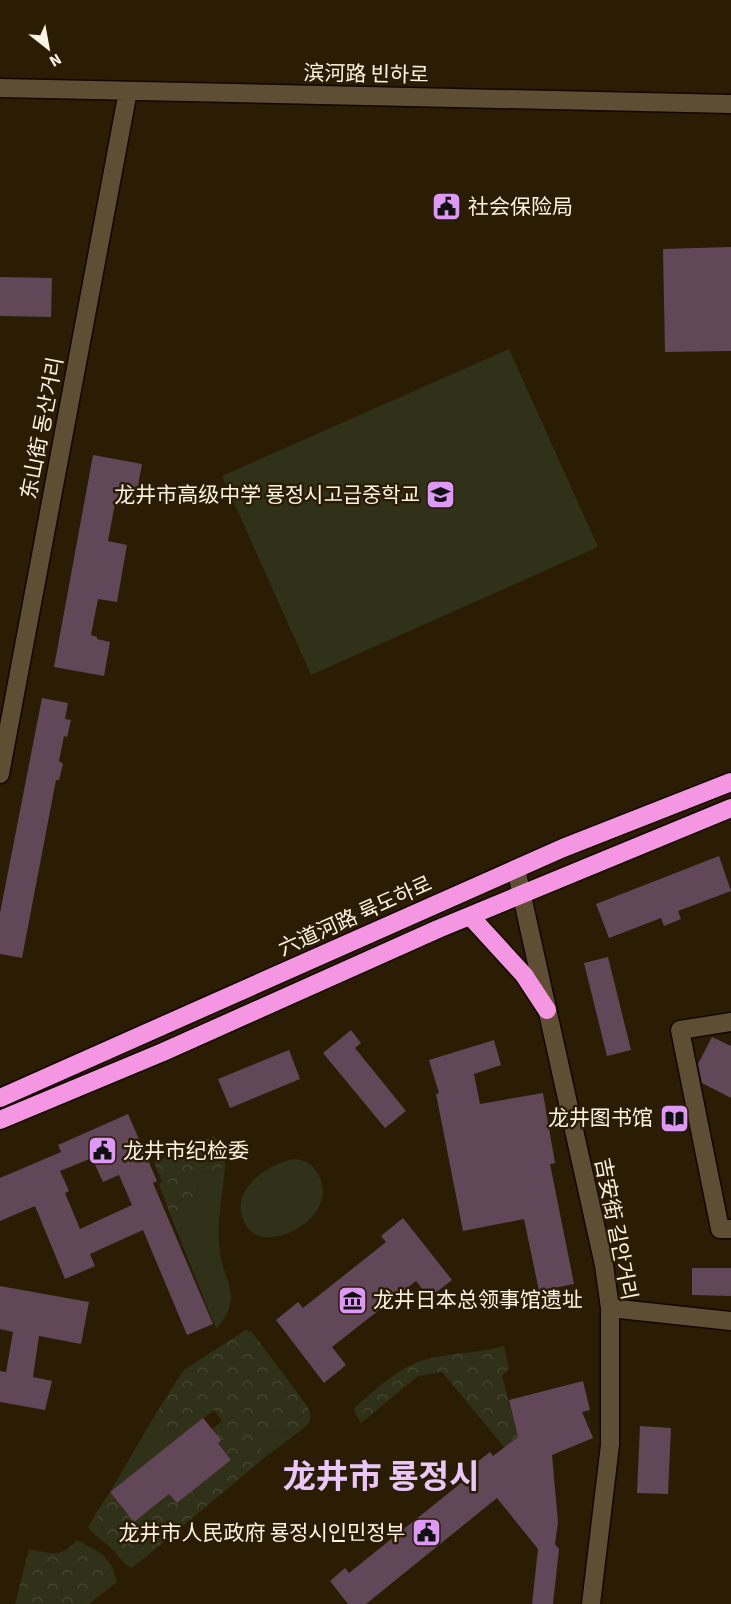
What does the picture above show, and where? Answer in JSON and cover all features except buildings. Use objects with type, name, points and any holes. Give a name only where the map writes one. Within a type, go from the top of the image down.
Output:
[{"type":"highway","name":"六道河路 륙도하로","points":[[0,1098],[516,868],[731,782]]},
{"type":"highway","points":[[0,1120],[163,1052],[470,916],[731,808]]},
{"type":"highway","points":[[470,916],[524,975],[546,1010]]},
{"type":"street","name":"滨河路 빈하로","points":[[0,88],[731,104]]},
{"type":"street","name":"东山街 동산거리","points":[[0,774],[128,91]]},
{"type":"street","name":"吉安街 길안거리","points":[[516,868],[520,895],[604,1266],[610,1308],[610,1445],[591,1604]]},
{"type":"street","points":[[731,1022],[680,1030],[720,1229],[731,1229]]},
{"type":"street","points":[[610,1308],[731,1321]]},
{"type":"green space","points":[[509,349],[598,547],[311,675],[222,476]]},
{"type":"green space","points":[[214,1136],[224,1157],[225,1167],[195,1175],[198,1194],[196,1203],[188,1209],[170,1214],[154,1162]]},
{"type":"green space","points":[[294,1159],[309,1164],[319,1176],[323,1188],[322,1199],[317,1210],[300,1227],[288,1233],[277,1237],[262,1237],[255,1234],[244,1222],[241,1210],[246,1189],[253,1180],[273,1166]]},
{"type":"green space","points":[[225,1167],[219,1216],[219,1246],[231,1297],[230,1307],[216,1329],[170,1214],[188,1209],[198,1194],[195,1175]]},
{"type":"green space","points":[[246,1330],[252,1332],[307,1406],[310,1421],[303,1429],[297,1427],[286,1434],[273,1430],[268,1432],[260,1446],[264,1458],[146,1557],[120,1548],[106,1540],[96,1513],[110,1492],[134,1521],[169,1494],[177,1503],[231,1460],[218,1443],[212,1429],[222,1421],[214,1410],[181,1436],[171,1427],[160,1430],[149,1425],[185,1369]]},
{"type":"green space","points":[[504,1346],[509,1369],[502,1376],[519,1440],[504,1447],[442,1372],[418,1376],[361,1423],[354,1411],[355,1407],[386,1381],[421,1361]]},
{"type":"green space","points":[[149,1425],[160,1430],[171,1427],[181,1436],[110,1492]]},
{"type":"green space","points":[[297,1426],[303,1429],[264,1458],[260,1446],[268,1432],[273,1430],[286,1434]]},
{"type":"green space","points":[[96,1513],[106,1540],[120,1548],[146,1557],[131,1568],[125,1563],[88,1527]]},
{"type":"green space","points":[[77,1540],[102,1554],[112,1566],[88,1598],[80,1604],[15,1604],[29,1549],[50,1553],[61,1552]]},
{"type":"green space","points":[[112,1566],[117,1582],[89,1604],[80,1604],[88,1598]]},
{"type":"place","name":"社会保险局","points":[[447,207]]},
{"type":"place","name":"龙井市高级中学 룡정시고급중학교","points":[[441,495]]},
{"type":"place","name":"龙井图书馆","points":[[674,1118]]},
{"type":"place","name":"龙井市纪检委","points":[[102,1151]]},
{"type":"place","name":"龙井日本总领事馆遗址","points":[[352,1300]]},
{"type":"place","name":"龙井市人民政府 룡정시인민정부","points":[[426,1533]]},
{"type":"district","name":"龙井市 룡정시","points":[[381,1476]]}]
